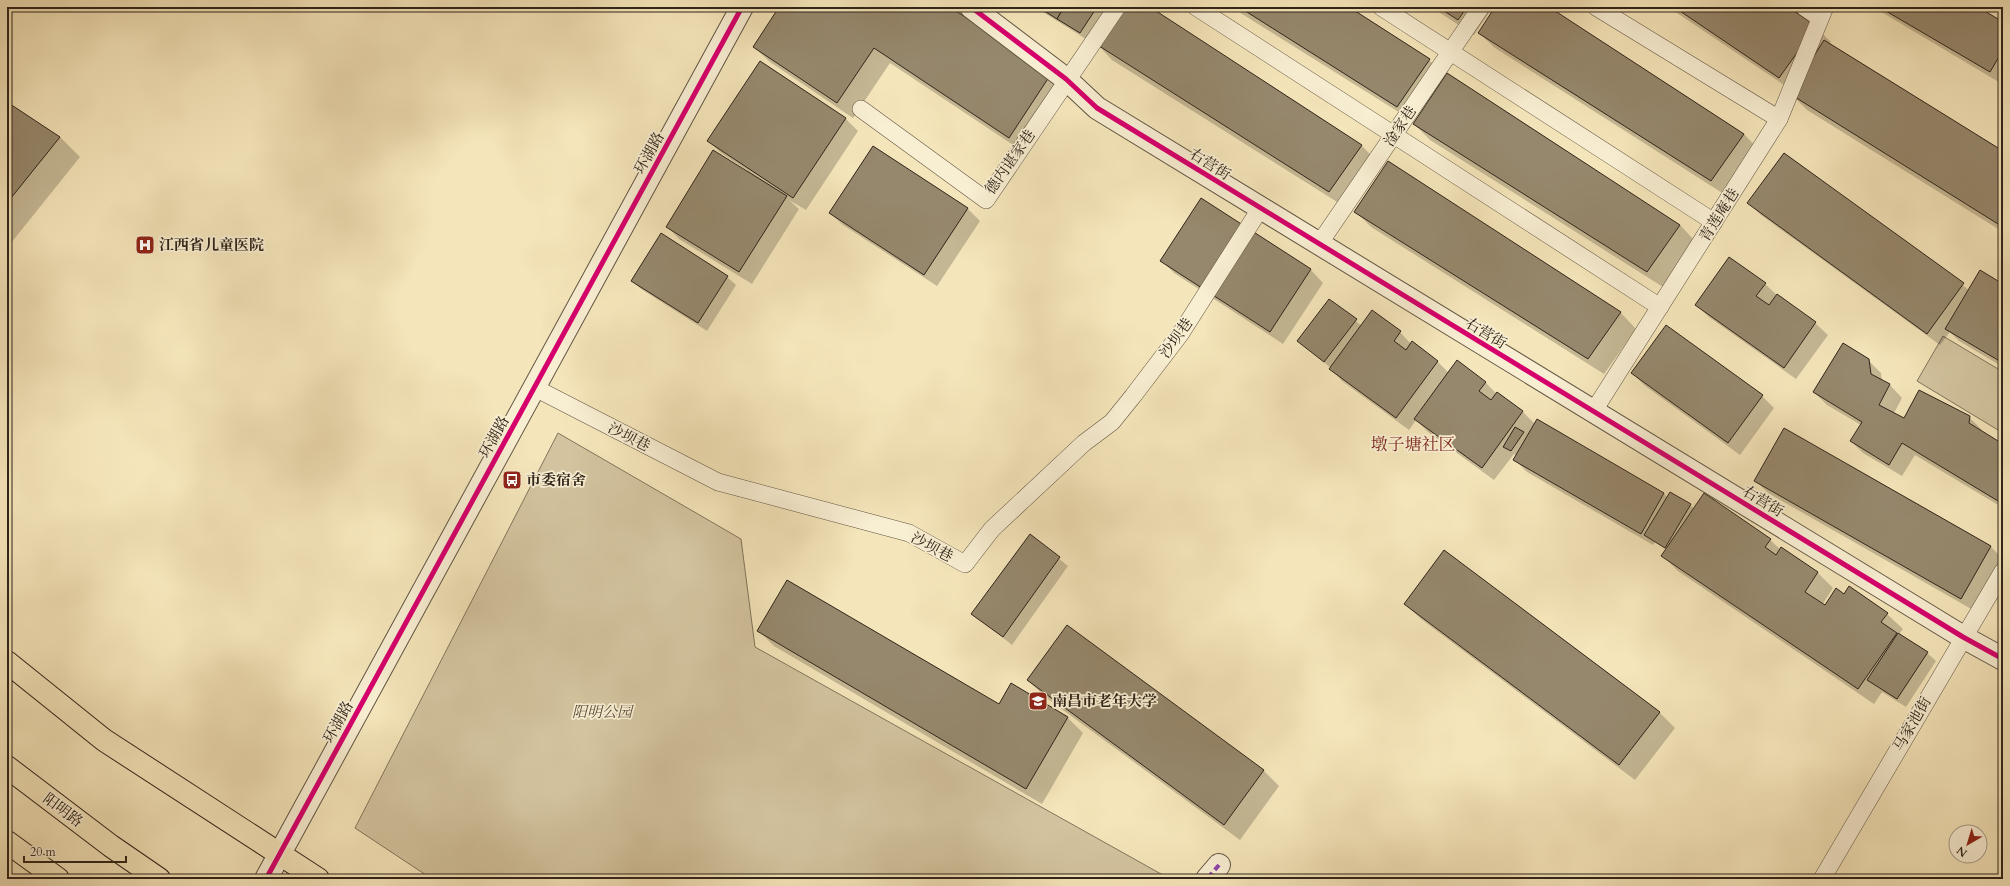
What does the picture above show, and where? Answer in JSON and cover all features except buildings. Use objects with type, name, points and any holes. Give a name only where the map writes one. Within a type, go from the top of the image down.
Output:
[{"type":"main road","points":[[7,662],[104,740],[318,879]]},
{"type":"main road","name":"阳明路","points":[[7,768],[111,846],[159,879]]},
{"type":"main road","points":[[7,842],[58,879]]},
{"type":"street","name":"环湖路","points":[[266,879],[742,7]]},
{"type":"street","name":"右营街","points":[[971,7],[1066,79],[1097,108],[1593,412],[1963,637],[2003,659]]},
{"type":"lane","points":[[1066,79],[1117,7]]},
{"type":"lane","points":[[1196,7],[1660,307]]},
{"type":"lane","points":[[1381,7],[1714,222]]},
{"type":"lane","name":"淦家巷","points":[[1319,244],[1481,7]]},
{"type":"lane","points":[[1596,7],[1779,119]]},
{"type":"lane","points":[[1804,7],[1823,12]]},
{"type":"lane","name":"青莲庵巷","points":[[1593,412],[1779,119],[1823,12]]},
{"type":"lane","name":"德内谌家巷","points":[[861,109],[986,200],[1066,79]]},
{"type":"lane","name":"沙坝巷","points":[[534,388],[718,482],[909,533],[965,564],[992,528],[1084,443],[1112,422],[1181,333],[1260,209]]},
{"type":"lane","name":"马家池街","points":[[1822,879],[2003,571]]},
{"type":"green space","points":[[1943,336],[2003,372],[2003,433],[1917,381]]},
{"type":"green space","name":"阳明公园","points":[[558,433],[741,539],[755,647],[1170,879],[432,879],[355,828]]},
{"type":"marked path","points":[[1207,879],[1219,865]]},
{"type":"cycle path","points":[[266,879],[742,7]]},
{"type":"cycle path","points":[[971,7],[1066,79],[1097,108],[1963,637],[2003,659]]},
{"type":"place","name":"江西省儿童医院","points":[[145,245]]},
{"type":"place","name":"市委宿舍","points":[[512,480]]},
{"type":"place","name":"南昌市老年大学","points":[[1038,701]]},
{"type":"district","name":"墩子塘社区","points":[[1413,444]]}]
